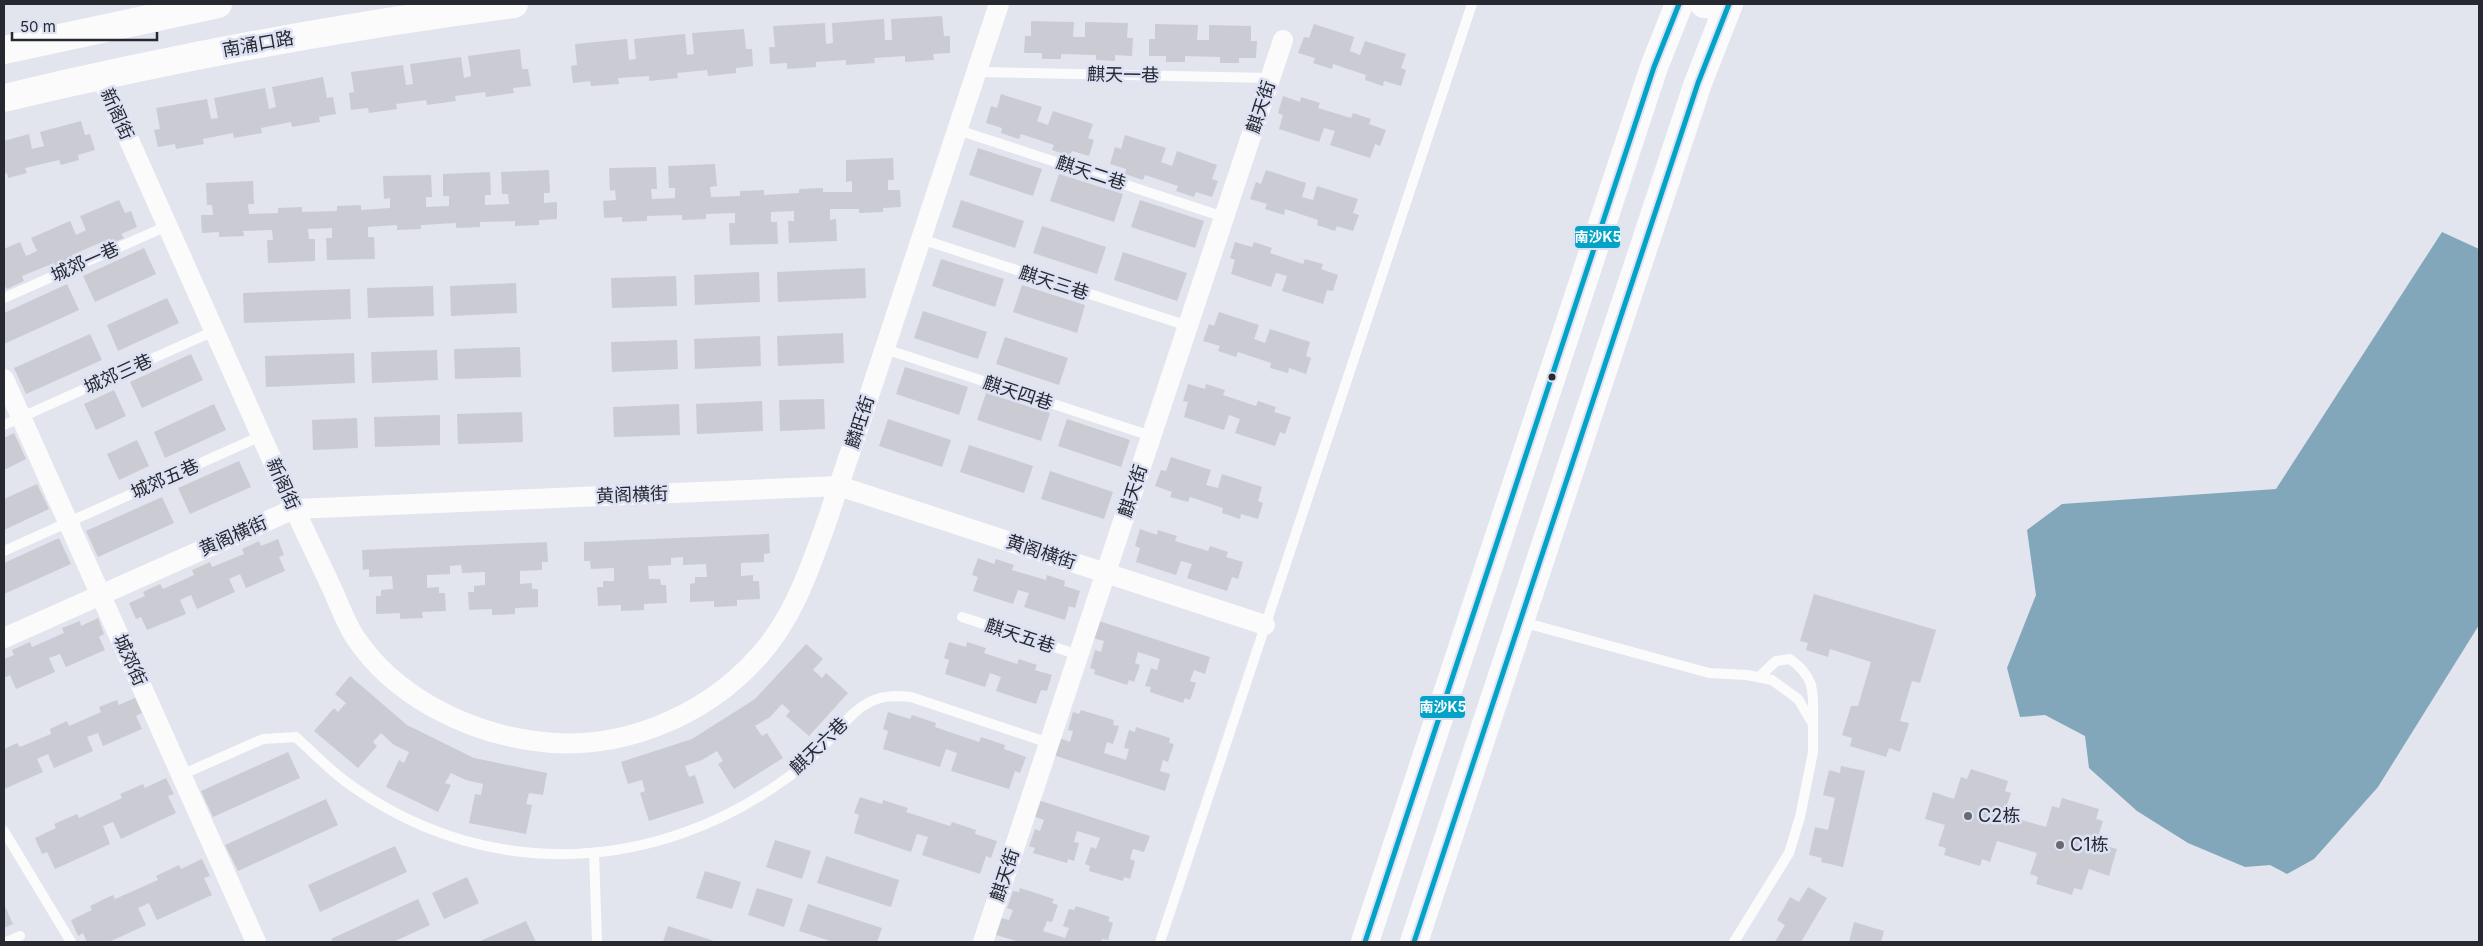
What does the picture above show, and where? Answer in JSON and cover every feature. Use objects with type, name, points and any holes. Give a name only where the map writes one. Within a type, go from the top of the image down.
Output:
[{"type":"main road","points":[[4,50],[218,4]]},
{"type":"main road","name":"南涌口路","points":[[4,98],[100,75],[332,30],[514,4]]},
{"type":"main road","points":[[1365,942],[1654,67],[1680,4]]},
{"type":"main road","points":[[1414,942],[1698,83],[1721,4]]},
{"type":"street","name":"麟旺街","points":[[599,742],[645,732],[688,713],[727,687],[760,655],[787,617],[807,575],[839,486],[999,4]]},
{"type":"street","name":"麒天街","points":[[983,942],[1283,40]]},
{"type":"street","name":"新阁街","points":[[100,75],[294,509],[355,637],[385,672],[422,701],[462,723],[507,738],[553,744],[599,742]]},
{"type":"street","name":"城郊街","points":[[4,378],[12,421],[68,522],[256,942]]},
{"type":"street","name":"黄阁横街","points":[[4,638],[294,509],[839,486],[1265,625]]},
{"type":"lane","points":[[1160,942],[1472,4]]},
{"type":"lane","name":"麒天一巷","points":[[977,72],[1270,78]]},
{"type":"lane","name":"麒天二巷","points":[[958,130],[1224,217]]},
{"type":"lane","name":"城郊一巷","points":[[4,298],[167,226]]},
{"type":"lane","name":"麒天三巷","points":[[921,239],[1188,326]]},
{"type":"lane","name":"城郊三巷","points":[[12,421],[214,331]]},
{"type":"lane","name":"麒天四巷","points":[[885,349],[1151,436]]},
{"type":"lane","name":"城郊五巷","points":[[4,551],[261,436]]},
{"type":"lane","name":"麒天五巷","points":[[962,618],[1078,656]]},
{"type":"lane","points":[[1520,621],[1709,673],[1760,677],[1772,680],[1798,699],[1813,724]]},
{"type":"lane","points":[[1734,942],[1789,853],[1800,816],[1813,752],[1813,687],[1805,670],[1790,659],[1776,661],[1760,677]]},
{"type":"lane","name":"麒天六巷","points":[[182,775],[263,739],[296,737],[326,766],[358,791],[394,812],[431,830],[470,842],[511,851],[552,855],[594,853],[636,847],[677,837],[717,821],[789,777],[821,749],[849,717],[862,706],[877,698],[911,697],[1049,744]]},
{"type":"lane","points":[[4,831],[71,942]]},
{"type":"lane","points":[[594,853],[598,942]]},
{"type":"lane","points":[[6,942],[20,936]]},
{"type":"water","points":[[2442,232],[2479,249],[2479,625],[2378,787],[2314,859],[2287,874],[2270,865],[2245,867],[2188,843],[2137,811],[2089,768],[2085,736],[2045,715],[2020,717],[2007,668],[2036,595],[2027,530],[2062,504],[2276,489]]},
{"type":"building","points":[[942,16],[944,36],[950,36],[950,53],[933,54],[934,60],[905,62],[905,56],[874,58],[875,63],[846,65],[846,60],[816,62],[816,67],[787,69],[787,63],[770,64],[769,47],[775,47],[773,26],[825,23],[826,44],[833,43],[832,23],[884,19],[885,40],[892,40],[891,19]]},
{"type":"building","points":[[1031,21],[1074,22],[1073,37],[1085,37],[1085,22],[1128,23],[1127,38],[1133,38],[1132,56],[1115,55],[1115,61],[1096,60],[1096,55],[1061,54],[1061,59],[1042,59],[1042,53],[1024,53],[1025,36],[1031,36]]},
{"type":"building","points":[[1155,24],[1198,25],[1197,40],[1209,40],[1209,25],[1251,26],[1251,41],[1257,41],[1256,58],[1239,58],[1239,63],[1220,63],[1220,57],[1185,56],[1185,62],[1166,62],[1166,56],[1149,56],[1149,39],[1155,39]]},
{"type":"building","points":[[1314,24],[1354,37],[1350,51],[1360,55],[1365,41],[1406,54],[1401,68],[1406,70],[1401,86],[1384,81],[1383,86],[1365,80],[1366,75],[1333,64],[1332,69],[1313,63],[1315,58],[1298,53],[1304,37],[1309,38]]},
{"type":"building","points":[[744,29],[746,49],[752,49],[753,66],[736,68],[736,73],[708,76],[707,70],[677,73],[678,78],[649,81],[649,76],[618,78],[619,84],[591,86],[590,81],[573,83],[571,66],[577,65],[575,44],[627,39],[629,60],[636,59],[634,39],[685,34],[687,55],[694,54],[692,33]]},
{"type":"building","points":[[520,49],[522,69],[528,69],[531,86],[513,88],[514,93],[486,97],[485,92],[455,96],[456,101],[427,105],[426,100],[396,104],[397,109],[369,113],[368,108],[351,110],[349,93],[354,92],[351,72],[403,65],[406,85],[413,84],[410,64],[461,57],[464,78],[471,76],[468,56]]},
{"type":"building","points":[[323,77],[327,98],[333,97],[336,114],[319,117],[320,122],[292,127],[291,122],[261,128],[262,133],[234,138],[233,133],[203,139],[204,144],[176,149],[175,144],[158,147],[154,130],[160,129],[156,108],[207,99],[211,119],[218,118],[214,98],[265,88],[269,109],[276,107],[272,87]]},
{"type":"building","points":[[1001,94],[1042,107],[1037,121],[1048,125],[1053,111],[1093,124],[1088,138],[1094,140],[1089,156],[1072,151],[1070,156],[1052,150],[1054,145],[1021,134],[1019,139],[1001,133],[1002,128],[986,123],[991,106],[997,108]]},
{"type":"building","points":[[1283,96],[1300,102],[1301,97],[1320,103],[1318,108],[1351,118],[1353,113],[1371,119],[1369,124],[1386,130],[1380,146],[1375,144],[1370,158],[1330,145],[1335,131],[1324,128],[1319,142],[1279,129],[1283,115],[1278,113]]},
{"type":"building","points":[[81,121],[85,135],[90,134],[95,150],[78,155],[79,160],[61,165],[59,160],[25,168],[27,173],[8,178],[7,173],[4,174],[4,141],[29,134],[32,149],[44,146],[40,132]]},
{"type":"building","points":[[1125,135],[1166,148],[1161,162],[1172,166],[1177,151],[1217,165],[1212,179],[1218,181],[1212,197],[1196,192],[1194,197],[1176,191],[1178,186],[1145,175],[1143,180],[1125,174],[1126,169],[1110,164],[1115,147],[1121,149]]},
{"type":"building","points":[[978,148],[1042,169],[1033,196],[969,175]]},
{"type":"building","points":[[893,158],[894,180],[888,180],[888,190],[900,190],[901,207],[883,208],[883,212],[859,213],[859,209],[830,209],[830,220],[836,219],[837,241],[789,243],[788,221],[794,221],[794,211],[771,212],[771,222],[777,222],[778,244],[730,245],[729,223],[735,223],[735,213],[706,214],[706,219],[682,220],[682,215],[647,216],[647,221],[622,222],[622,217],[604,218],[603,201],[616,200],[615,190],[610,191],[609,168],[656,167],[657,189],[651,189],[652,199],[675,198],[675,188],[669,188],[668,166],[715,164],[717,186],[710,187],[711,197],[740,196],[740,191],[764,190],[764,195],[799,193],[799,189],[823,188],[823,192],[852,192],[852,181],[846,182],[846,160]]},
{"type":"building","points":[[549,170],[550,193],[544,193],[544,203],[557,202],[557,219],[539,220],[539,225],[515,226],[515,221],[480,222],[480,227],[456,228],[456,223],[421,225],[421,229],[397,230],[397,225],[368,227],[368,237],[374,237],[375,259],[327,260],[326,238],[332,238],[332,228],[308,229],[309,239],[315,239],[315,261],[268,263],[267,240],[273,240],[272,230],[243,231],[244,236],[219,237],[219,232],[202,233],[201,215],[213,215],[212,205],[207,205],[206,183],[253,181],[254,204],[248,204],[249,214],[278,213],[278,208],[302,207],[302,212],[337,211],[337,206],[361,205],[361,210],[390,208],[390,198],[384,199],[383,176],[431,175],[432,197],[426,197],[426,207],[449,206],[449,196],[443,196],[443,174],[490,172],[491,195],[485,195],[485,205],[509,204],[508,194],[502,194],[501,172]]},
{"type":"building","points":[[1266,170],[1306,183],[1302,197],[1313,200],[1317,186],[1358,199],[1353,213],[1359,215],[1353,231],[1337,226],[1335,231],[1317,225],[1318,220],[1285,209],[1284,215],[1265,209],[1267,204],[1250,199],[1256,182],[1261,184]]},
{"type":"building","points":[[1059,174],[1123,194],[1114,222],[1050,201]]},
{"type":"building","points":[[119,200],[125,213],[131,211],[137,227],[121,234],[124,238],[106,246],[104,241],[72,255],[74,260],[56,268],[54,263],[22,276],[24,281],[7,289],[4,285],[4,249],[20,242],[26,256],[37,251],[31,238],[70,221],[76,235],[86,230],[80,216]]},
{"type":"building","points":[[961,200],[1024,221],[1015,248],[952,227]]},
{"type":"building","points":[[1140,200],[1204,221],[1195,248],[1131,227]]},
{"type":"building","points":[[1042,226],[1106,247],[1097,274],[1033,253]]},
{"type":"building","points":[[1235,242],[1252,247],[1254,242],[1272,248],[1270,253],[1303,264],[1305,259],[1323,264],[1321,269],[1338,275],[1333,291],[1327,290],[1323,304],[1282,291],[1287,276],[1276,273],[1271,287],[1231,274],[1235,260],[1230,258]]},
{"type":"building","points":[[144,248],[156,274],[95,302],[83,276]]},
{"type":"building","points":[[1123,252],[1187,273],[1177,301],[1114,280]]},
{"type":"building","points":[[941,259],[1004,279],[995,307],[932,286]]},
{"type":"building","points":[[865,268],[866,298],[778,302],[777,272]]},
{"type":"building","points":[[759,272],[760,302],[695,305],[694,275]]},
{"type":"building","points":[[676,276],[677,306],[612,308],[611,278]]},
{"type":"building","points":[[516,283],[517,313],[451,316],[450,286]]},
{"type":"building","points":[[67,284],[79,310],[4,344],[4,313]]},
{"type":"building","points":[[1022,285],[1085,305],[1077,333],[1013,312]]},
{"type":"building","points":[[433,286],[434,316],[368,318],[367,288]]},
{"type":"building","points":[[350,289],[351,319],[244,323],[243,293]]},
{"type":"building","points":[[167,298],[179,323],[118,351],[107,325]]},
{"type":"building","points":[[923,311],[987,332],[978,359],[914,338]]},
{"type":"building","points":[[1219,312],[1259,325],[1254,339],[1265,343],[1270,329],[1310,342],[1306,356],[1311,358],[1306,374],[1289,368],[1288,373],[1270,368],[1271,363],[1238,352],[1236,357],[1218,351],[1220,346],[1203,341],[1209,324],[1214,326]]},
{"type":"building","points":[[843,333],[844,363],[778,366],[777,336]]},
{"type":"building","points":[[90,334],[102,360],[26,394],[14,368]]},
{"type":"building","points":[[760,336],[761,366],[695,369],[694,339]]},
{"type":"building","points":[[1005,337],[1068,358],[1059,385],[996,364]]},
{"type":"building","points":[[677,340],[678,369],[612,372],[611,342]]},
{"type":"building","points":[[520,347],[521,377],[455,379],[454,349]]},
{"type":"building","points":[[437,350],[438,380],[372,383],[371,352]]},
{"type":"building","points":[[354,353],[355,383],[266,387],[265,356]]},
{"type":"building","points":[[191,354],[203,380],[142,408],[130,382]]},
{"type":"building","points":[[905,367],[968,387],[959,415],[896,394]]},
{"type":"building","points":[[1188,384],[1205,389],[1206,384],[1225,390],[1223,395],[1256,406],[1258,401],[1276,407],[1274,412],[1291,417],[1285,434],[1280,432],[1275,446],[1235,433],[1240,419],[1229,415],[1224,430],[1184,417],[1188,402],[1183,401]]},
{"type":"building","points":[[114,390],[126,416],[96,430],[84,404]]},
{"type":"building","points":[[986,393],[1050,413],[1041,441],[977,420]]},
{"type":"building","points":[[824,399],[825,429],[780,431],[779,400]]},
{"type":"building","points":[[762,401],[763,431],[697,434],[696,404]]},
{"type":"building","points":[[214,404],[226,430],[165,458],[154,432]]},
{"type":"building","points":[[679,404],[680,435],[614,437],[613,407]]},
{"type":"building","points":[[522,412],[523,442],[458,444],[457,414]]},
{"type":"building","points":[[440,415],[440,445],[375,447],[374,417]]},
{"type":"building","points":[[357,418],[358,448],[313,450],[312,420]]},
{"type":"building","points":[[888,419],[951,440],[942,467],[879,446]]},
{"type":"building","points":[[1067,419],[1130,440],[1121,467],[1058,446]]},
{"type":"building","points":[[14,433],[26,459],[4,470],[4,438]]},
{"type":"building","points":[[137,440],[149,466],[119,480],[107,454]]},
{"type":"building","points":[[969,445],[1033,466],[1024,493],[960,472]]},
{"type":"building","points":[[1171,457],[1211,470],[1206,485],[1218,488],[1222,474],[1262,487],[1258,501],[1263,503],[1258,519],[1241,514],[1240,519],[1222,513],[1223,508],[1190,497],[1188,502],[1170,497],[1172,492],[1155,486],[1161,470],[1166,471]]},
{"type":"building","points":[[239,461],[251,487],[190,514],[178,488]]},
{"type":"building","points":[[1050,471],[1113,492],[1104,519],[1041,499]]},
{"type":"building","points":[[37,484],[49,509],[4,530],[4,499]]},
{"type":"building","points":[[162,497],[174,523],[98,557],[86,531]]},
{"type":"building","points":[[1140,529],[1157,535],[1158,530],[1177,536],[1175,541],[1208,551],[1210,546],[1228,552],[1226,557],[1243,562],[1238,579],[1232,577],[1227,591],[1187,578],[1192,564],[1181,561],[1176,575],[1136,562],[1140,548],[1135,546]]},
{"type":"building","points":[[769,534],[770,553],[764,554],[764,562],[741,563],[741,576],[753,575],[753,581],[759,581],[760,599],[737,600],[737,606],[714,607],[714,601],[690,602],[690,584],[695,583],[695,577],[707,577],[706,564],[683,565],[683,557],[671,558],[671,565],[648,566],[649,579],[660,579],[661,585],[666,585],[667,603],[644,604],[644,610],[621,611],[621,605],[598,606],[597,587],[603,587],[603,581],[614,581],[614,568],[591,569],[590,561],[584,561],[584,542]]},
{"type":"building","points":[[59,538],[71,564],[4,594],[4,563]]},
{"type":"building","points":[[278,539],[284,555],[279,557],[285,571],[246,588],[240,574],[229,579],[235,592],[197,609],[191,595],[180,600],[186,614],[147,630],[141,617],[136,619],[129,603],[145,596],[143,592],[160,584],[163,589],[194,575],[192,570],[210,562],[212,567],[244,554],[242,549],[259,541],[261,546]]},
{"type":"building","points":[[547,542],[548,562],[542,562],[542,570],[520,571],[520,584],[532,583],[532,589],[538,589],[538,607],[515,608],[515,614],[492,615],[492,609],[469,610],[468,592],[474,592],[474,586],[485,585],[485,572],[462,573],[461,565],[450,566],[450,574],[427,575],[427,588],[439,587],[439,593],[445,593],[446,611],[422,612],[423,618],[400,619],[400,613],[376,614],[376,596],[381,596],[381,590],[393,589],[392,576],[369,577],[369,569],[363,570],[362,550]]},
{"type":"building","points":[[978,558],[994,564],[996,559],[1014,565],[1012,570],[1046,580],[1047,575],[1065,581],[1064,586],[1080,591],[1075,608],[1069,606],[1065,620],[1024,607],[1029,593],[1018,590],[1013,604],[973,591],[978,577],[972,575]]},
{"type":"building","points":[[1814,594],[1936,630],[1920,683],[1912,681],[1900,721],[1909,723],[1900,752],[1889,748],[1886,757],[1850,746],[1852,738],[1842,735],[1851,706],[1858,706],[1871,662],[1830,649],[1828,657],[1806,650],[1808,643],[1800,641]]},
{"type":"building","points":[[98,618],[104,634],[99,637],[105,650],[66,667],[60,654],[49,658],[55,672],[16,689],[10,675],[4,678],[4,659],[14,655],[12,650],[30,642],[32,647],[64,633],[62,628],[80,621],[81,626]]},
{"type":"building","points":[[1099,621],[1210,657],[1205,674],[1194,670],[1190,681],[1196,683],[1190,700],[1185,698],[1183,703],[1150,692],[1151,687],[1145,686],[1151,668],[1157,670],[1160,659],[1138,652],[1135,663],[1140,665],[1134,682],[1129,680],[1127,685],[1094,674],[1095,670],[1090,668],[1095,650],[1101,652],[1104,641],[1093,638]]},
{"type":"building","points":[[949,642],[966,647],[967,642],[986,648],[984,653],[1017,664],[1019,659],[1037,665],[1035,670],[1052,675],[1047,691],[1041,690],[1036,704],[996,691],[1001,677],[990,673],[985,687],[945,674],[949,660],[944,658]]},
{"type":"building","points":[[806,644],[823,659],[813,670],[822,678],[826,673],[848,693],[809,736],[786,716],[790,711],[782,704],[770,717],[755,726],[762,736],[767,733],[783,758],[734,789],[718,764],[723,761],[717,751],[702,760],[685,766],[689,777],[695,775],[704,803],[649,821],[640,793],[645,791],[642,780],[628,784],[621,762],[692,739],[755,699]]},
{"type":"building","points":[[350,676],[407,725],[474,758],[547,773],[543,795],[529,793],[526,804],[532,805],[526,834],[469,823],[475,794],[481,795],[483,784],[466,780],[451,773],[445,783],[451,785],[438,812],[386,787],[399,760],[404,763],[409,752],[394,745],[381,733],[373,742],[377,746],[358,768],[314,731],[334,708],[338,712],[346,703],[335,694]]},
{"type":"building","points":[[135,698],[142,713],[136,716],[142,729],[103,746],[98,733],[87,737],[93,751],[54,768],[48,754],[37,759],[43,772],[4,789],[4,749],[17,743],[20,747],[51,734],[50,729],[67,721],[69,726],[101,712],[99,707],[117,700],[119,705]]},
{"type":"building","points":[[1081,710],[1114,720],[1113,725],[1119,726],[1113,744],[1107,742],[1104,753],[1126,760],[1129,749],[1124,748],[1129,730],[1135,732],[1136,727],[1170,738],[1169,743],[1174,744],[1168,762],[1163,760],[1160,771],[1170,774],[1165,791],[1053,755],[1059,738],[1070,742],[1073,731],[1068,730],[1073,712],[1079,714]]},
{"type":"building","points":[[888,712],[910,719],[912,715],[936,723],[935,727],[979,742],[981,737],[1005,745],[1004,749],[1026,757],[1020,773],[1015,771],[1009,789],[951,771],[957,753],[946,749],[940,767],[883,749],[888,731],[883,729]]},
{"type":"building","points":[[288,752],[300,778],[213,817],[201,791]]},
{"type":"building","points":[[1841,766],[1865,771],[1843,867],[1821,862],[1822,858],[1809,855],[1815,827],[1828,830],[1835,798],[1823,795],[1829,770],[1840,773]]},
{"type":"building","points":[[1971,769],[2008,781],[2005,791],[2011,793],[2004,814],[2025,821],[2046,827],[2052,806],[2059,808],[2062,798],[2099,809],[2096,819],[2103,821],[2096,843],[2117,849],[2109,876],[2089,869],[2082,890],[2074,888],[2072,895],[2036,884],[2038,877],[2030,874],[2037,853],[1997,841],[1990,862],[1982,859],[1980,866],[1944,855],[1946,848],[1938,846],[1945,825],[1925,819],[1933,792],[1954,799],[1961,777],[1967,779]]},
{"type":"building","points":[[166,778],[174,794],[168,796],[176,813],[121,839],[113,822],[103,826],[110,844],[55,869],[47,852],[42,854],[35,838],[56,828],[54,824],[77,814],[79,818],[122,798],[120,794],[143,784],[145,788]]},
{"type":"building","points":[[860,797],[882,804],[883,800],[908,808],[906,812],[950,826],[952,822],[976,830],[975,834],[997,841],[991,858],[986,856],[980,874],[922,855],[928,837],[917,834],[911,852],[854,833],[859,815],[854,813]]},
{"type":"building","points":[[326,799],[338,825],[238,871],[225,845]]},
{"type":"building","points":[[1038,800],[1150,836],[1144,852],[1133,849],[1130,859],[1135,861],[1130,879],[1124,877],[1123,881],[1089,871],[1090,866],[1085,864],[1091,847],[1096,849],[1100,838],[1077,831],[1074,842],[1079,843],[1074,861],[1068,859],[1067,863],[1033,853],[1035,848],[1029,846],[1035,829],[1040,831],[1044,820],[1033,816]]},
{"type":"building","points":[[775,840],[811,851],[802,879],[766,867]]},
{"type":"building","points":[[395,846],[407,872],[320,912],[308,885]]},
{"type":"building","points":[[826,856],[899,880],[891,907],[817,883]]},
{"type":"building","points":[[202,859],[210,876],[204,878],[212,895],[157,920],[149,903],[138,908],[146,925],[109,942],[87,942],[83,933],[78,936],[71,920],[92,910],[90,906],[113,895],[115,899],[158,880],[156,876],[179,865],[181,869]]},
{"type":"building","points":[[705,871],[741,882],[732,909],[696,898]]},
{"type":"building","points":[[467,877],[479,903],[444,919],[432,893]]},
{"type":"building","points":[[1808,887],[1827,898],[1801,942],[1775,942],[1785,925],[1777,920],[1790,897],[1799,902]]},
{"type":"building","points":[[757,888],[793,899],[784,927],[748,915]]},
{"type":"building","points":[[1020,888],[1054,899],[1052,903],[1058,905],[1052,922],[1047,921],[1043,931],[1065,938],[1069,928],[1063,926],[1069,909],[1074,910],[1076,906],[1110,917],[1108,921],[1113,923],[1108,940],[1102,939],[1101,942],[1020,942],[993,934],[998,917],[1009,920],[1013,910],[1007,908],[1013,891],[1019,892]]},
{"type":"building","points":[[418,899],[430,925],[393,942],[333,942],[331,939]]},
{"type":"building","points":[[4,904],[13,924],[4,928]]},
{"type":"building","points":[[808,904],[882,928],[877,942],[833,942],[799,931]]},
{"type":"building","points":[[526,921],[536,942],[478,942]]},
{"type":"building","points":[[1854,922],[1884,931],[1881,942],[1849,942]]},
{"type":"building","points":[[668,926],[717,942],[663,942]]},
{"type":"transit line","name":"南沙K5","points":[[1365,942],[1654,67],[1679,4]]},
{"type":"transit line","name":"南沙K5","points":[[1414,942],[1698,83],[1729,4]]},
{"type":"place","name":"C2栋","points":[[1968,816]]},
{"type":"place","name":"C1栋","points":[[2060,845]]}]
